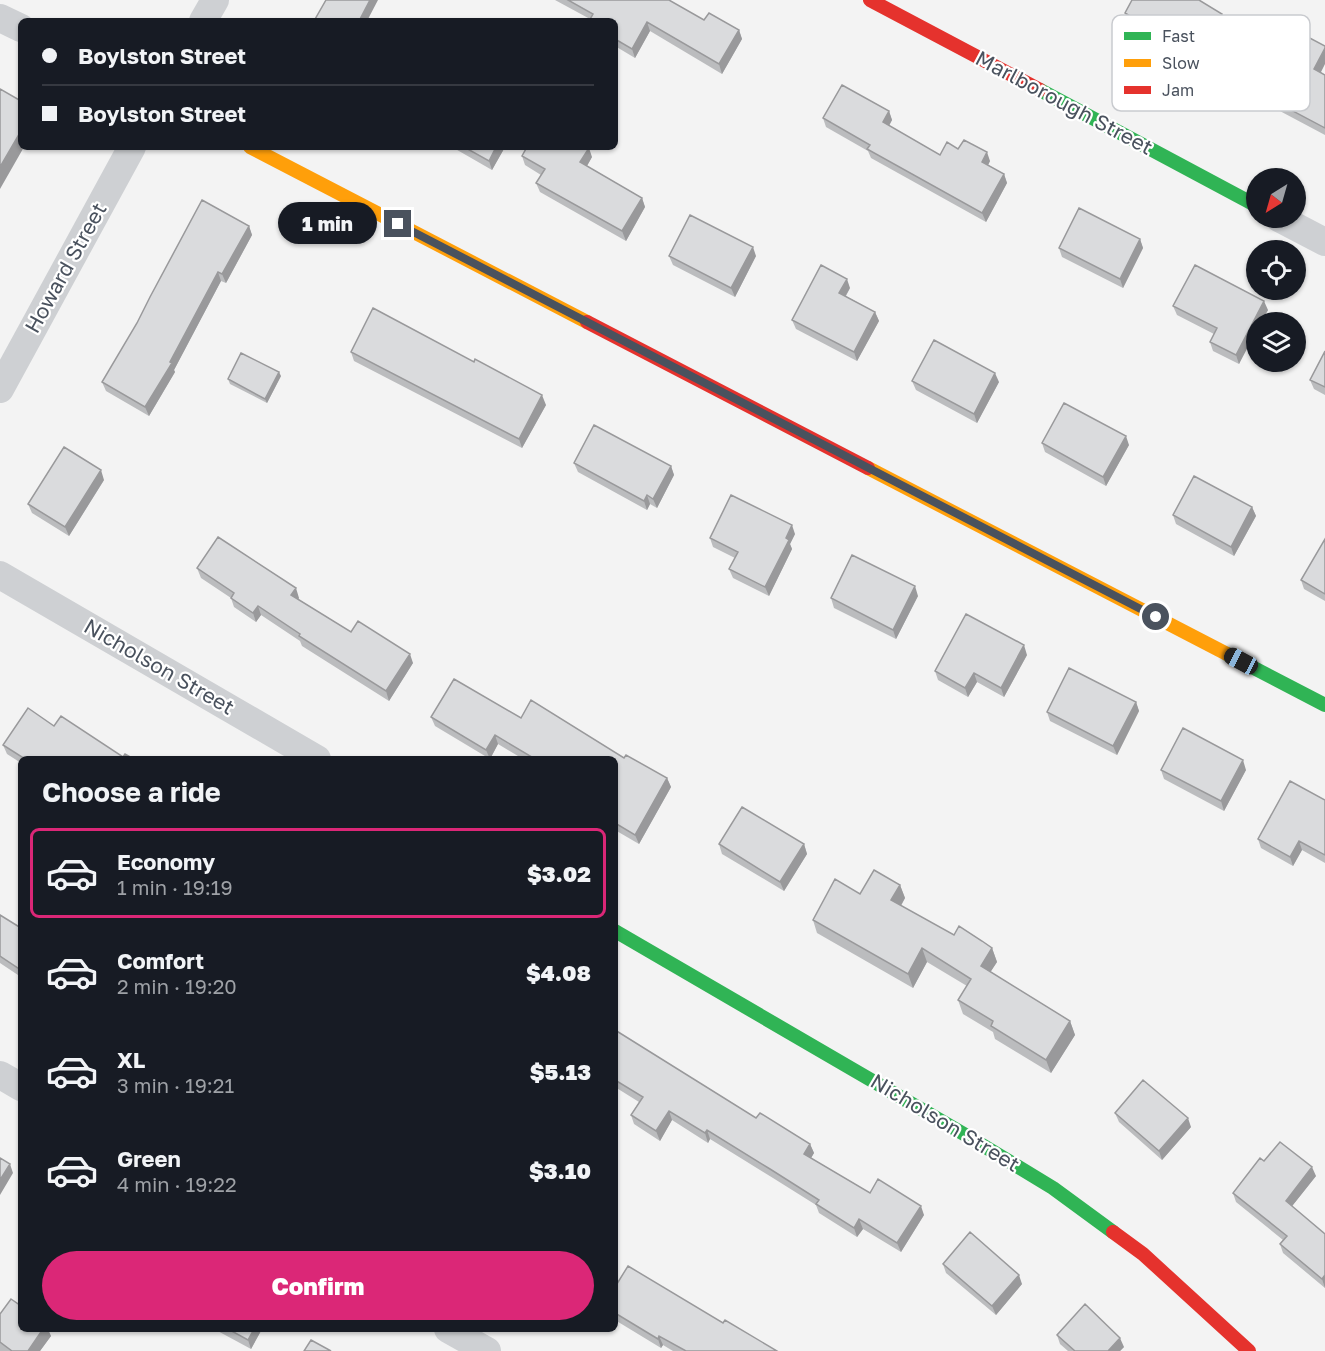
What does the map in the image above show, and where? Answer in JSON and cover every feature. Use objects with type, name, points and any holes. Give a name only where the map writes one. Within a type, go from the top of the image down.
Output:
[{"type":"street","points":[[205,18],[215,0]]},
{"type":"street","name":"Marlborough Street","points":[[870,0],[1246,200]]},
{"type":"street","points":[[0,18],[18,27]]},
{"type":"street","name":"Howard Street","points":[[0,389],[130,150]]},
{"type":"street","points":[[256,150],[1325,705]]},
{"type":"street","points":[[1298,228],[1325,242]]},
{"type":"street","name":"Nicholson Street","points":[[0,575],[312,756]]},
{"type":"street","name":"Nicholson Street","points":[[618,933],[1053,1188],[1143,1254],[1249,1351]]},
{"type":"street","points":[[0,1075],[18,1085]]},
{"type":"street","points":[[453,1332],[487,1351]]},
{"type":"building","points":[[326,0],[370,0],[361,18],[316,18]]},
{"type":"building","points":[[568,0],[669,0],[704,20],[709,13],[739,30],[719,64],[647,22],[632,49],[618,41],[618,18],[591,18],[593,14]]},
{"type":"building","points":[[1132,0],[1199,0],[1222,14],[1128,15],[1125,13]]},
{"type":"building","points":[[1310,38],[1325,46],[1314,69],[1325,75],[1325,128],[1293,111],[1310,111]]},
{"type":"building","points":[[842,85],[889,111],[883,122],[940,155],[947,142],[958,149],[964,140],[987,152],[982,162],[1004,174],[982,213],[867,149],[870,145],[823,118]]},
{"type":"building","points":[[0,89],[18,99],[18,136],[0,167]]},
{"type":"building","points":[[469,150],[494,150],[489,161]]},
{"type":"building","points":[[525,150],[588,150],[580,162],[642,198],[622,231],[536,183],[545,169],[522,156]]},
{"type":"building","points":[[202,200],[249,226],[222,274],[218,272],[170,362],[172,363],[145,407],[102,382],[137,323]]},
{"type":"building","points":[[1079,208],[1140,239],[1120,279],[1059,248]]},
{"type":"building","points":[[690,215],[753,247],[731,288],[669,256]]},
{"type":"building","points":[[821,265],[847,279],[839,293],[875,312],[854,352],[792,320]]},
{"type":"building","points":[[1195,265],[1246,292],[1246,300],[1264,301],[1258,312],[1246,312],[1246,336],[1236,355],[1210,342],[1217,328],[1173,306]]},
{"type":"building","points":[[373,308],[542,395],[519,439],[351,352]]},
{"type":"building","points":[[934,340],[995,373],[974,414],[912,381]]},
{"type":"building","points":[[1325,351],[1325,387],[1310,380]]},
{"type":"building","points":[[241,353],[279,372],[265,399],[228,379]]},
{"type":"building","points":[[1064,403],[1126,436],[1103,477],[1042,443]]},
{"type":"building","points":[[594,425],[671,466],[653,499],[647,495],[644,501],[574,463]]},
{"type":"building","points":[[64,447],[101,470],[65,527],[28,504]]},
{"type":"building","points":[[1194,476],[1252,507],[1231,547],[1173,515]]},
{"type":"building","points":[[731,495],[792,525],[786,538],[789,540],[765,587],[729,569],[738,552],[710,538]]},
{"type":"building","points":[[218,537],[296,588],[291,595],[351,632],[358,621],[410,654],[386,691],[299,636],[300,634],[258,606],[253,613],[231,598],[234,593],[197,568]]},
{"type":"building","points":[[1325,539],[1325,594],[1301,580]]},
{"type":"building","points":[[852,555],[915,586],[893,630],[831,598]]},
{"type":"building","points":[[966,614],[1024,645],[1001,688],[974,673],[965,688],[935,671]]},
{"type":"building","points":[[1069,668],[1136,702],[1113,746],[1047,712]]},
{"type":"building","points":[[454,679],[521,718],[531,700],[624,758],[626,755],[667,778],[635,835],[618,825],[618,756],[530,756],[495,735],[486,750],[431,717]]},
{"type":"building","points":[[28,708],[54,726],[61,716],[121,756],[20,756],[3,745]]},
{"type":"building","points":[[1183,728],[1243,760],[1221,801],[1161,770]]},
{"type":"building","points":[[1290,781],[1325,800],[1325,855],[1299,841],[1290,857],[1258,839]]},
{"type":"building","points":[[742,807],[804,844],[780,882],[719,844]]},
{"type":"building","points":[[874,870],[900,885],[891,900],[954,935],[959,926],[982,941],[992,948],[981,966],[1070,1021],[1046,1060],[991,1026],[993,1021],[958,1000],[971,979],[922,948],[908,974],[813,920],[835,879],[860,894]]},
{"type":"building","points":[[0,915],[18,926],[18,968],[0,956]]},
{"type":"building","points":[[618,1032],[756,1118],[760,1113],[810,1144],[804,1154],[870,1193],[878,1179],[921,1206],[897,1243],[859,1219],[854,1228],[816,1204],[819,1200],[770,1169],[707,1130],[705,1133],[669,1111],[656,1131],[631,1115],[643,1097],[618,1082]]},
{"type":"building","points":[[1143,1080],[1188,1118],[1159,1151],[1115,1113]]},
{"type":"building","points":[[1280,1142],[1312,1167],[1286,1201],[1325,1234],[1325,1275],[1322,1279],[1280,1244],[1287,1236],[1233,1193],[1260,1158],[1264,1161]]},
{"type":"building","points":[[0,1158],[10,1164],[0,1180]]},
{"type":"building","points":[[970,1232],[1019,1275],[992,1306],[943,1264]]},
{"type":"building","points":[[628,1266],[723,1323],[725,1320],[777,1351],[686,1351],[659,1336],[658,1339],[618,1315],[618,1282]]},
{"type":"building","points":[[11,1299],[18,1304],[18,1332],[41,1332],[28,1351],[12,1351],[0,1342],[0,1314]]},
{"type":"building","points":[[1085,1304],[1120,1338],[1108,1351],[1075,1351],[1057,1335]]},
{"type":"building","points":[[233,1332],[252,1332],[248,1340]]},
{"type":"building","points":[[311,1340],[331,1351],[304,1351]]},
{"type":"traffic: fast","points":[[1040,90],[1246,200]]},
{"type":"traffic: fast","points":[[1227,654],[1325,705]]},
{"type":"traffic: fast","points":[[618,933],[969,1137],[1053,1188],[1113,1232]]},
{"type":"traffic: slow","points":[[256,150],[587,322]]},
{"type":"traffic: slow","points":[[868,468],[1227,654]]},
{"type":"traffic: jam","points":[[870,0],[1040,90]]},
{"type":"traffic: jam","points":[[587,322],[868,468]]},
{"type":"traffic: jam","points":[[1113,1232],[1143,1254],[1249,1351]]},
{"type":"route","points":[[398,224],[1156,617]]}]
